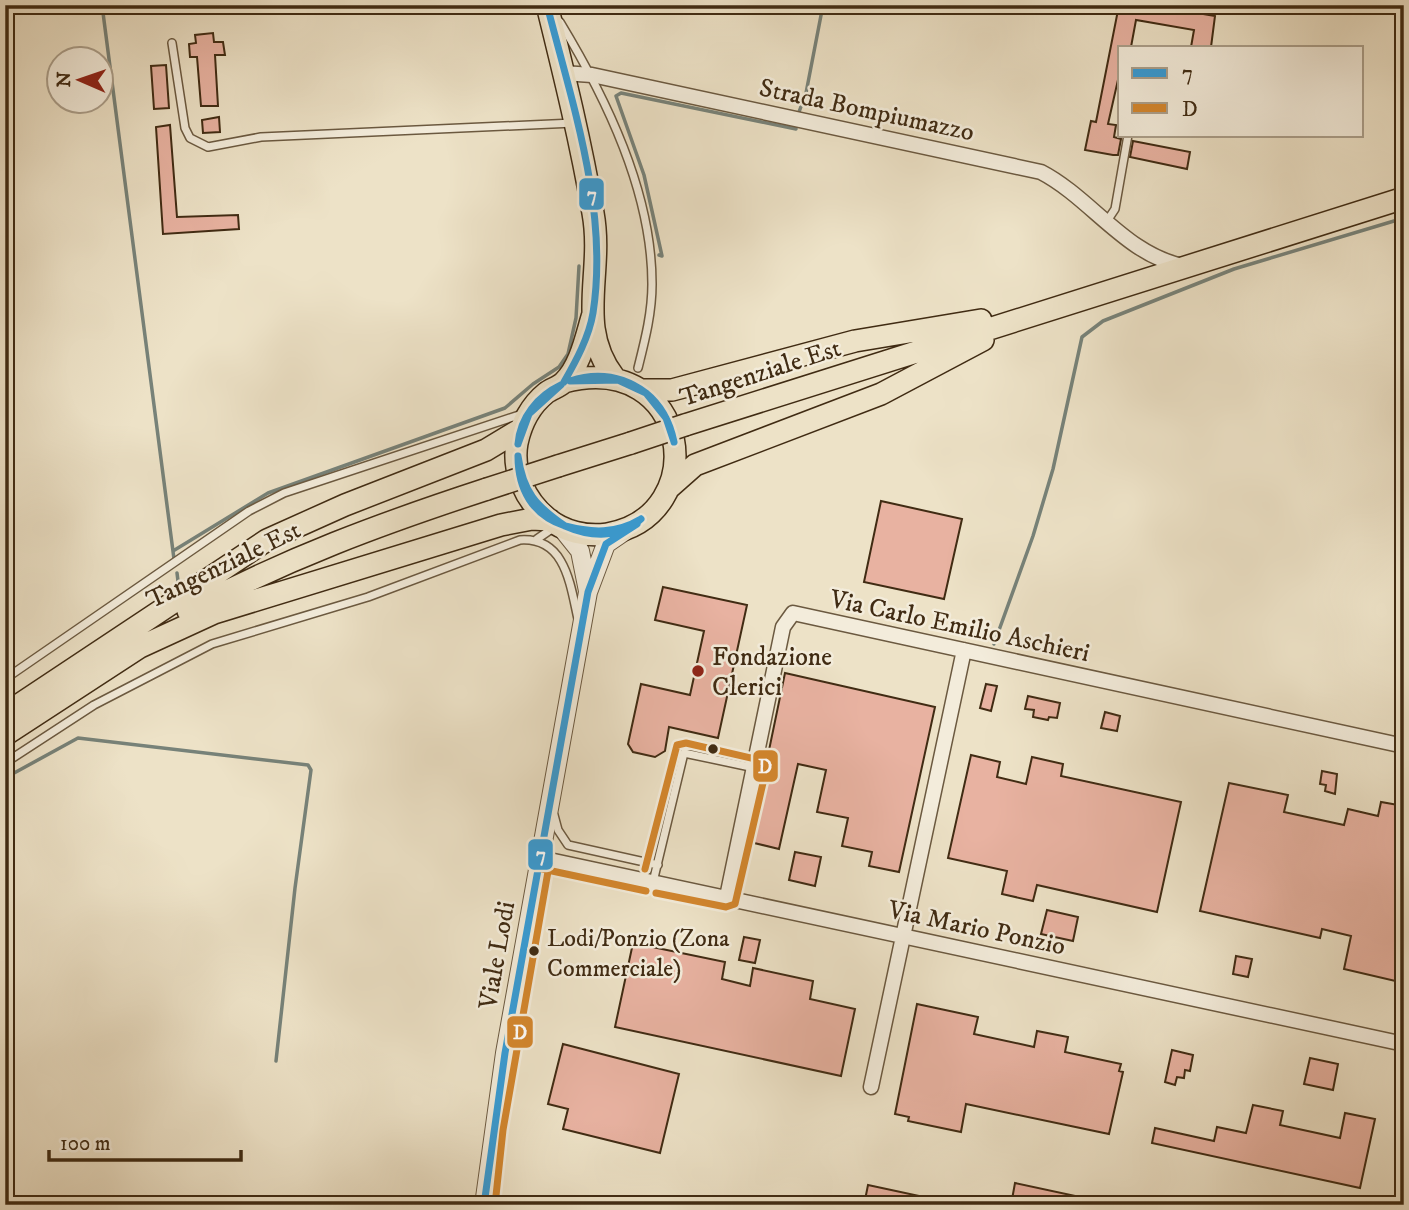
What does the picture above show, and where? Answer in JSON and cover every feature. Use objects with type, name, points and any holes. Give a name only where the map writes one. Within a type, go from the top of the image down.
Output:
[{"type":"main road","points":[[548,5],[594,216],[597,274],[593,314],[594,344],[614,377]]},
{"type":"main road","name":"Tangenziale Est","points":[[5,726],[101,660],[237,586],[362,530],[1404,198]]},
{"type":"main road","points":[[564,382],[582,352],[593,314]]},
{"type":"main road","points":[[5,714],[267,540],[345,505],[486,450],[525,421],[544,394],[564,382],[589,376],[614,377],[640,379],[672,390],[855,341],[986,319],[1014,321]]},
{"type":"main road","points":[[5,735],[140,647],[214,612],[501,525],[532,519],[579,533],[599,535],[619,532],[637,524],[655,509],[679,477],[695,465],[881,394],[973,346],[1014,321]]},
{"type":"main road","points":[[640,379],[661,410],[673,435],[676,454],[667,491]]},
{"type":"main road","points":[[525,421],[517,454],[520,480],[527,495],[556,524]]},
{"type":"street","name":"Strada Bompiumazzo","points":[[564,73],[592,75],[1030,169],[1064,186],[1137,246],[1173,264],[1186,266]]},
{"type":"street","points":[[1137,246],[1144,269],[1137,282]]},
{"type":"street","name":"Viale Lodi","points":[[556,524],[580,551],[588,592]]},
{"type":"street","name":"Viale Lodi","points":[[484,1205],[493,1128],[588,592],[606,544],[637,524]]},
{"type":"street","name":"Via Carlo Emilio Aschieri","points":[[727,897],[756,768],[783,627],[793,613],[1404,746]]},
{"type":"street","points":[[871,1087],[964,650]]},
{"type":"street","name":"Via Mario Ponzio","points":[[540,858],[1404,1044]]},
{"type":"lane","points":[[548,5],[592,75],[627,162],[646,224],[653,283],[640,379]]},
{"type":"lane","points":[[172,43],[185,128],[190,138],[208,147],[261,137],[575,122]]},
{"type":"lane","points":[[1107,221],[1115,209],[1128,136]]},
{"type":"lane","points":[[5,679],[249,511],[284,494],[525,421]]},
{"type":"lane","points":[[537,539],[556,524]]},
{"type":"lane","points":[[5,763],[94,705],[212,644],[368,597],[520,540],[537,539],[550,546],[561,560],[580,632]]},
{"type":"lane","points":[[653,883],[684,753],[756,768]]},
{"type":"lane","points":[[550,801],[558,831],[568,845],[657,864]]},
{"type":"building","points":[[1119,5],[1150,5],[1215,16],[1211,46],[1191,46],[1194,30],[1136,20],[1131,46],[1118,46],[1118,80],[1108,124],[1116,125],[1114,137],[1121,139],[1118,155],[1085,150],[1091,121],[1096,122]]},
{"type":"building","points":[[213,33],[214,42],[223,42],[225,55],[215,55],[218,106],[201,106],[197,57],[190,57],[189,44],[196,43],[195,35]]},
{"type":"building","points":[[166,65],[169,108],[154,109],[151,66]]},
{"type":"building","points":[[219,117],[220,132],[203,133],[202,120]]},
{"type":"building","points":[[170,125],[177,217],[238,215],[239,229],[163,234],[156,127]]},
{"type":"building","points":[[1133,141],[1190,152],[1187,169],[1130,157]]},
{"type":"building","points":[[881,501],[962,519],[944,599],[864,582]]},
{"type":"building","points":[[663,587],[747,605],[718,738],[669,727],[665,751],[655,757],[633,752],[628,744],[641,684],[690,695],[704,631],[655,620]]},
{"type":"building","points":[[785,673],[935,707],[899,872],[869,866],[872,852],[842,846],[848,818],[817,812],[826,770],[798,764],[779,849],[750,842]]},
{"type":"building","points":[[986,684],[997,686],[991,711],[980,708]]},
{"type":"building","points":[[1028,696],[1060,703],[1057,718],[1049,717],[1048,720],[1033,717],[1034,710],[1025,709]]},
{"type":"building","points":[[1105,712],[1120,716],[1117,731],[1101,728]]},
{"type":"building","points":[[971,755],[1000,762],[997,777],[1026,784],[1032,757],[1063,764],[1061,776],[1181,802],[1157,912],[1037,885],[1033,901],[1002,894],[1007,871],[948,858]]},
{"type":"building","points":[[1322,771],[1337,774],[1335,794],[1325,791],[1326,785],[1320,784]]},
{"type":"building","points":[[1229,783],[1288,795],[1284,812],[1344,825],[1348,809],[1378,816],[1381,802],[1404,806],[1404,983],[1344,969],[1351,936],[1322,929],[1320,938],[1200,911]]},
{"type":"building","points":[[795,852],[821,857],[815,886],[789,880]]},
{"type":"building","points":[[1047,910],[1078,917],[1073,941],[1041,934]]},
{"type":"building","points":[[744,937],[760,940],[755,963],[739,960]]},
{"type":"building","points":[[633,943],[725,962],[722,979],[750,986],[753,968],[813,981],[810,999],[855,1009],[841,1076],[615,1027]]},
{"type":"building","points":[[1236,956],[1252,959],[1248,977],[1233,974]]},
{"type":"building","points":[[917,1004],[978,1017],[974,1034],[1034,1047],[1037,1031],[1068,1037],[1065,1052],[1121,1064],[1119,1071],[1123,1072],[1109,1134],[966,1104],[961,1132],[908,1121],[909,1117],[895,1114]]},
{"type":"building","points":[[563,1044],[679,1074],[660,1153],[563,1129],[568,1109],[548,1104]]},
{"type":"building","points":[[1172,1050],[1193,1055],[1190,1071],[1185,1070],[1184,1078],[1177,1077],[1175,1085],[1165,1082]]},
{"type":"building","points":[[1310,1058],[1338,1064],[1333,1090],[1304,1084]]},
{"type":"building","points":[[1253,1105],[1283,1111],[1280,1125],[1340,1138],[1345,1113],[1375,1119],[1360,1188],[1152,1143],[1155,1128],[1214,1141],[1217,1127],[1246,1133]]},
{"type":"building","points":[[1015,1183],[1094,1200],[1093,1205],[1041,1201],[1040,1205],[1011,1205]]},
{"type":"building","points":[[868,1185],[938,1200],[938,1205],[864,1205]]},
{"type":"waterway","points":[[102,5],[174,559]]},
{"type":"waterway","points":[[799,112],[806,93],[823,5]]},
{"type":"waterway","points":[[659,255],[662,256],[644,175],[616,96],[621,93],[796,129]]},
{"type":"waterway","points":[[994,644],[1033,536],[1053,469],[1082,337],[1103,321],[1234,269],[1404,218]]},
{"type":"waterway","points":[[173,551],[268,493],[505,408],[533,384],[559,367],[568,354],[576,318],[579,266]]},
{"type":"waterway","points":[[177,573],[179,589]]},
{"type":"waterway","points":[[5,778],[78,738],[308,765],[311,770],[276,1061]]},
{"type":"waterway","points":[[1395,1205],[1404,1155]]},
{"type":"transit line","name":"7","points":[[547,5],[577,118],[592,196],[596,235],[597,274],[593,313],[582,349],[564,382]]},
{"type":"transit line","name":"7","points":[[570,381],[610,377],[646,393]]},
{"type":"transit line","name":"7","points":[[570,381],[618,380],[646,393]]},
{"type":"transit line","name":"7","points":[[518,444],[526,416],[538,401],[561,385]]},
{"type":"transit line","name":"7","points":[[518,444],[529,414],[561,385]]},
{"type":"transit line","name":"7","points":[[646,393],[657,403],[664,415],[674,442]]},
{"type":"transit line","name":"7","points":[[646,393],[666,418],[674,442]]},
{"type":"transit line","name":"7","points":[[518,456],[523,479],[532,497],[565,526]]},
{"type":"transit line","name":"7","points":[[518,456],[521,479],[529,499],[544,515],[565,526]]},
{"type":"transit line","name":"7","points":[[565,526],[604,531],[641,519]]},
{"type":"transit line","name":"7","points":[[565,526],[604,534],[624,530],[641,519]]},
{"type":"transit line","name":"7","points":[[484,1205],[505,1053],[588,592],[606,544],[637,524]]},
{"type":"transit line","name":"D","points":[[645,869],[677,745],[686,743],[764,761],[766,770],[735,904],[726,907],[656,893]]},
{"type":"transit line","name":"D","points":[[495,1205],[503,1130],[550,860]]},
{"type":"transit line","name":"D","points":[[538,868],[646,891]]},
{"type":"place","name":"Fondazione Clerici","points":[[698,671]]},
{"type":"place","name":"Lodi/Ponzio (Zona Commerciale)","points":[[534,951]]}]
